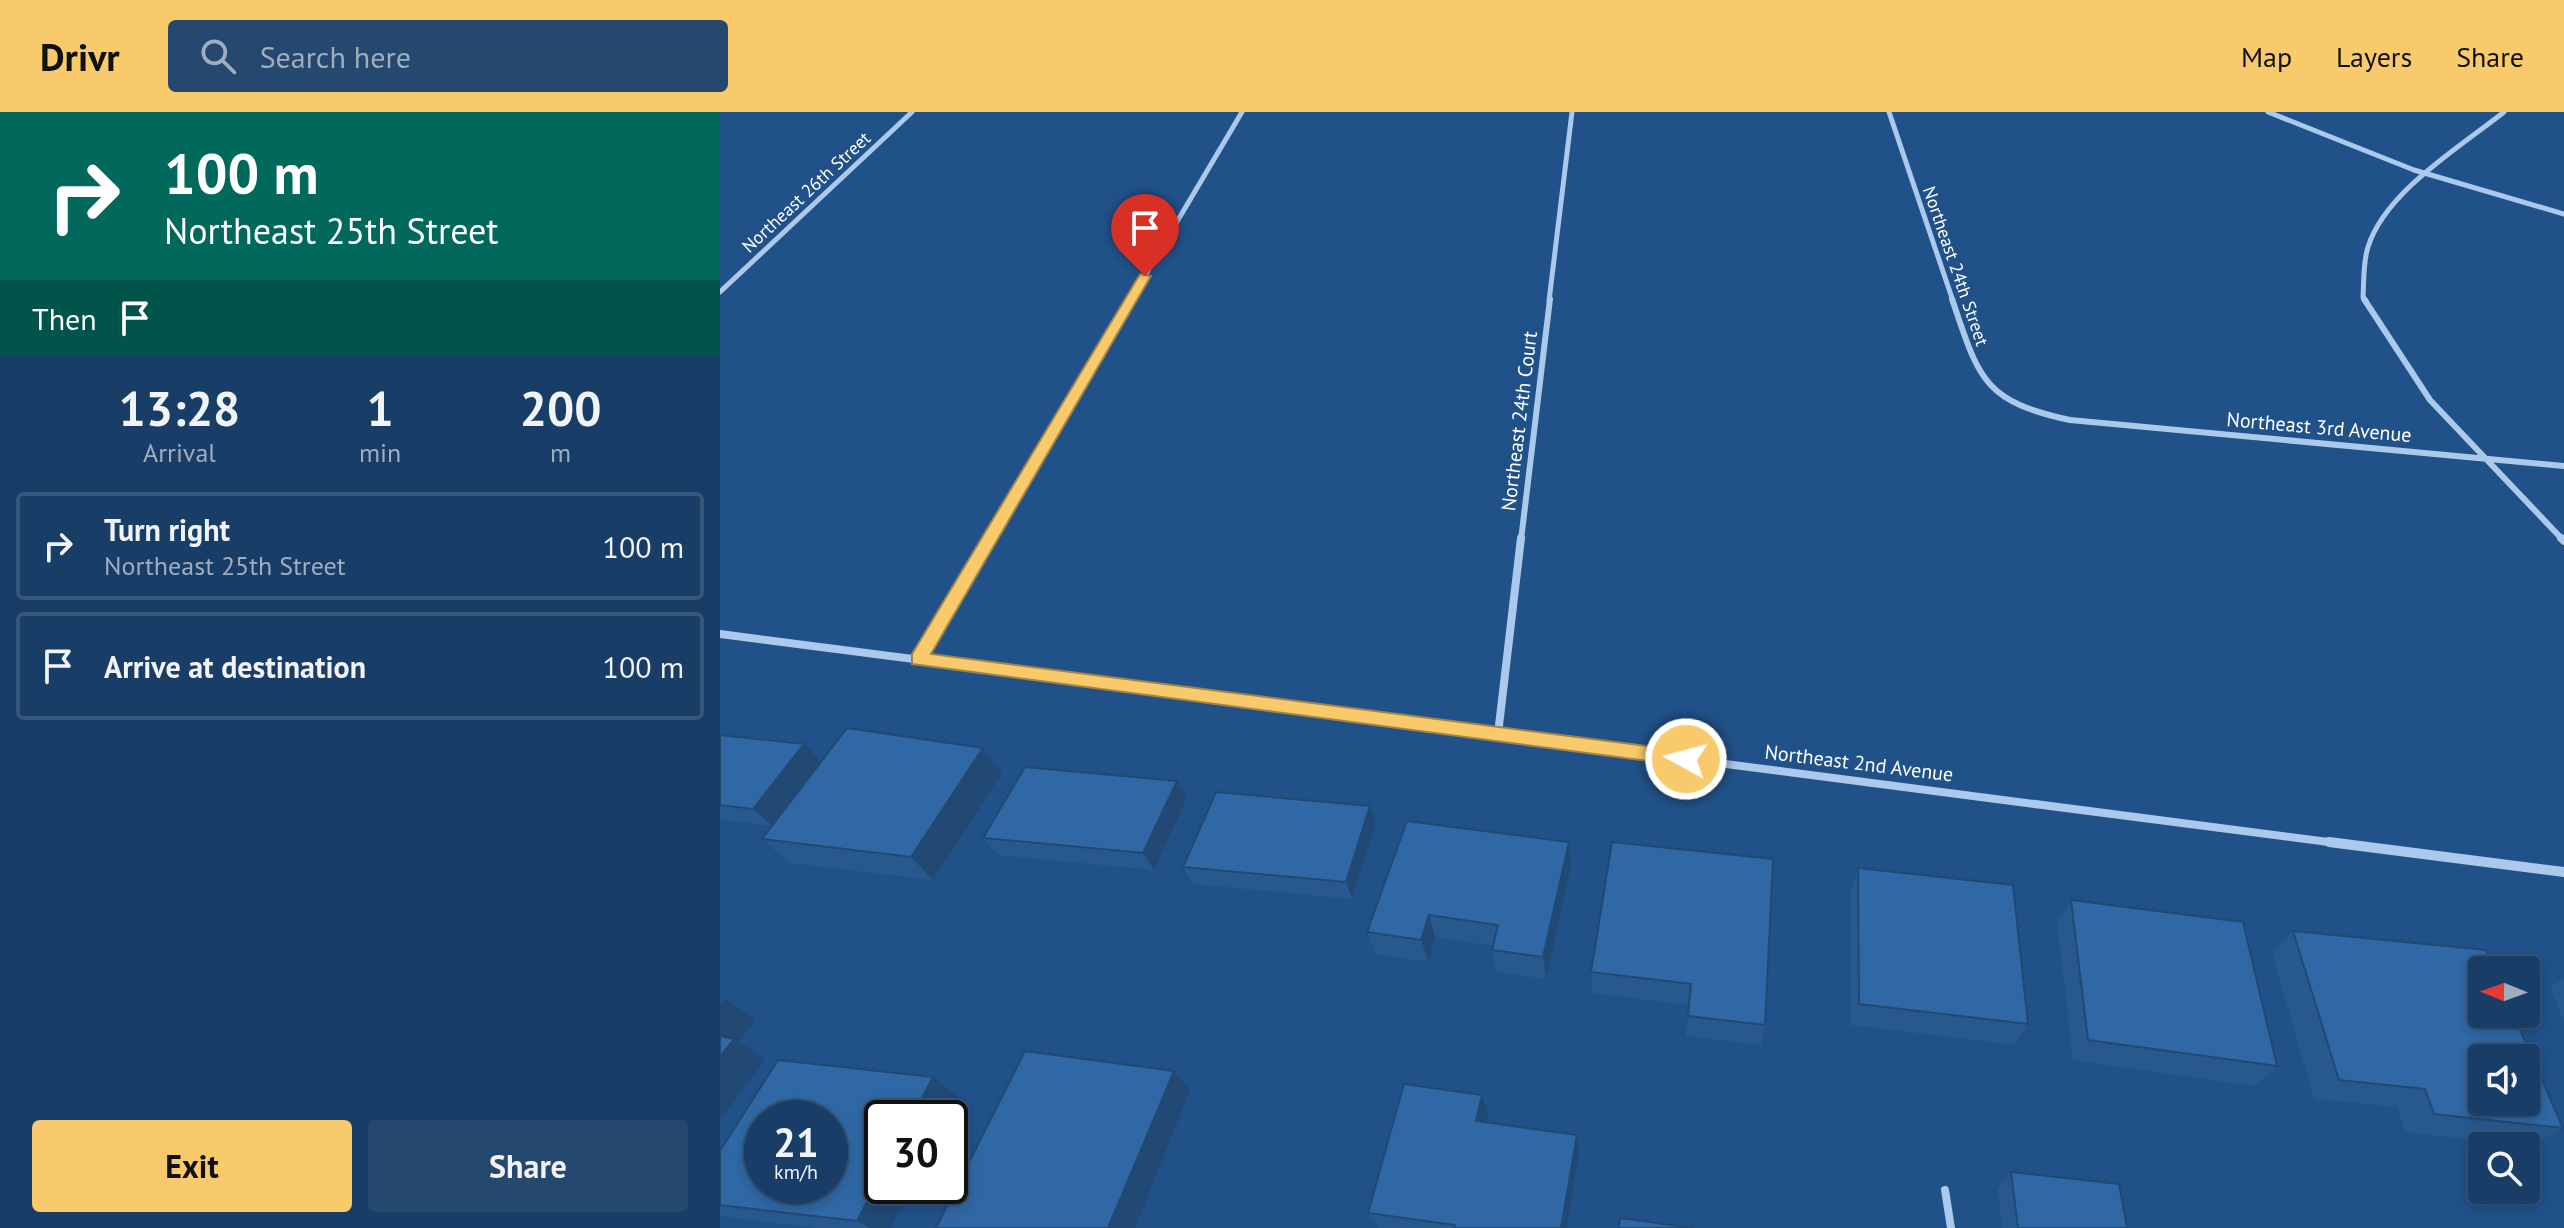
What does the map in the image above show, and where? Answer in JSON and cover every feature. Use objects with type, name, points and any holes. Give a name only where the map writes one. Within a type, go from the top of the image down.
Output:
[{"type":"street","name":"Northeast 26th Street","points":[[720,292],[912,112]]},
{"type":"street","points":[[919,659],[1242,112]]},
{"type":"street","name":"Northeast 24th Court","points":[[1498,734],[1572,112]]},
{"type":"street","name":"Northeast 24th Street","points":[[1889,112],[1975,368],[1994,392],[2028,411],[2070,420]]},
{"type":"street","points":[[2268,112],[2338,144],[2428,176],[2564,214]]},
{"type":"street","points":[[2504,112],[2397,199],[2379,222],[2367,249],[2363,297],[2430,400],[2564,541]]},
{"type":"street","name":"Northeast 3rd Avenue","points":[[2070,420],[2564,466]]},
{"type":"street","name":"Northeast 2nd Avenue","points":[[720,634],[2564,872]]},
{"type":"lane","points":[[1945,1190],[1951,1228]]},
{"type":"building","points":[[847,728],[983,748],[911,857],[762,839]]},
{"type":"building","points":[[720,735],[804,744],[753,809],[720,805]]},
{"type":"building","points":[[1025,767],[1177,781],[1143,853],[983,838]]},
{"type":"building","points":[[1216,792],[1370,806],[1346,882],[1183,867]]},
{"type":"building","points":[[1407,821],[1569,842],[1543,957],[1492,950],[1498,925],[1429,915],[1421,940],[1367,932]]},
{"type":"building","points":[[1612,842],[1773,859],[1765,1025],[1688,1016],[1691,984],[1591,972]]},
{"type":"building","points":[[1858,868],[2013,885],[2028,1024],[1859,1004]]},
{"type":"building","points":[[2071,900],[2243,922],[2277,1066],[2088,1040]]},
{"type":"building","points":[[2293,931],[2486,950],[2488,956],[2468,956],[2468,1028],[2519,1028],[2526,1044],[2468,1044],[2468,1116],[2540,1116],[2540,1076],[2563,1128],[2434,1114],[2425,1089],[2339,1080]]},
{"type":"building","points":[[720,1036],[734,1039],[720,1057]]},
{"type":"building","points":[[1025,1051],[1174,1071],[1108,1228],[936,1228],[948,1204],[968,1204],[968,1164]]},
{"type":"building","points":[[778,1060],[933,1077],[921,1100],[864,1100],[866,1204],[857,1221],[720,1205],[720,1151],[744,1113],[744,1204],[848,1204],[848,1100],[753,1100]]},
{"type":"building","points":[[1404,1084],[1482,1095],[1476,1121],[1577,1135],[1561,1228],[1454,1228],[1455,1225],[1368,1213]]},
{"type":"building","points":[[2011,1172],[2119,1184],[2127,1228],[2018,1228]]},
{"type":"building","points":[[1620,1218],[1693,1228],[1619,1228]]},
{"type":"route","points":[[1145,276],[919,659],[1686,759]]}]
